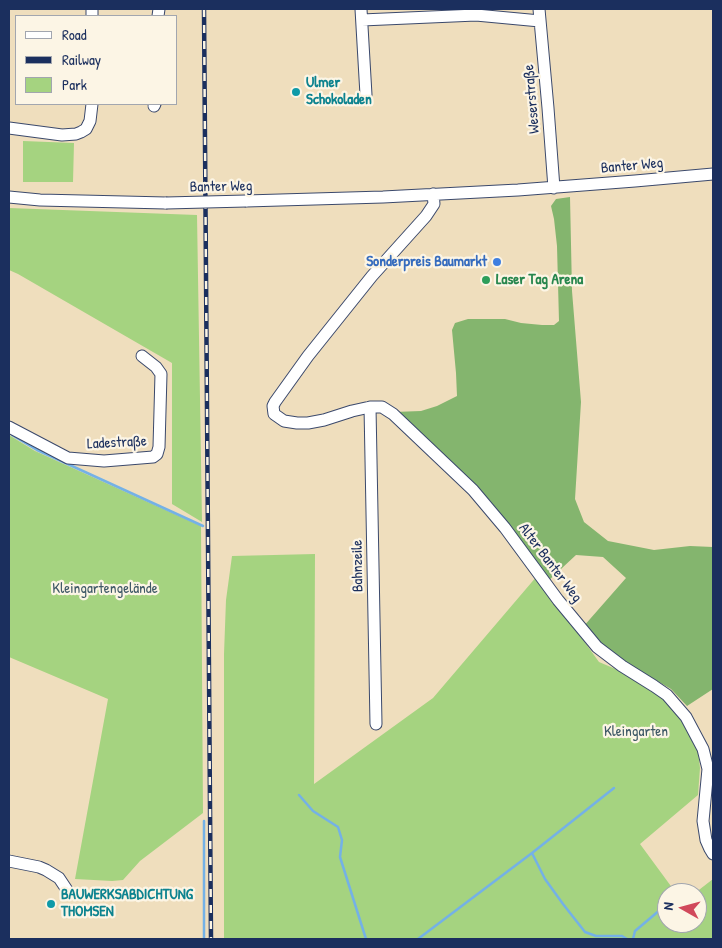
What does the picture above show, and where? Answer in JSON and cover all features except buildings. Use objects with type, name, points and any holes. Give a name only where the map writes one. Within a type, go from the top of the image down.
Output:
[{"type":"street","points":[[366,95],[362,15],[540,15]]},
{"type":"street","name":"Weserstraße","points":[[540,15],[554,188]]},
{"type":"street","points":[[9,128],[62,135],[76,134],[86,129],[90,121],[92,105]]},
{"type":"street","name":"Banter Weg","points":[[9,197],[40,200],[166,203],[246,202],[554,188],[713,174]]},
{"type":"street","points":[[370,407],[308,423],[284,422],[274,414],[273,409],[275,402],[308,356],[372,276],[426,216],[434,204],[433,194]]},
{"type":"street","name":"Ladestraße","points":[[9,427],[68,458],[104,461],[153,457],[157,454],[159,447],[161,374],[156,366],[142,356]]},
{"type":"street","name":"Bahnzeile","points":[[370,407],[376,724]]},
{"type":"street","name":"Alter Banter Weg","points":[[370,407],[382,407],[393,414],[473,490],[505,528],[558,600],[597,647],[622,666],[667,695],[686,717],[702,749],[708,769],[703,821],[706,840],[713,854]]},
{"type":"street","points":[[9,861],[46,870],[59,878],[67,890]]},
{"type":"green space","points":[[23,141],[74,143],[73,182],[23,182]]},
{"type":"green space","points":[[570,197],[572,291],[581,402],[575,499],[584,522],[608,541],[654,550],[690,546],[713,547],[713,689],[687,706],[671,689],[626,663],[583,627],[626,578],[603,557],[576,555],[547,582],[480,492],[394,412],[421,411],[437,406],[457,396],[452,330],[455,323],[468,319],[505,319],[521,323],[554,325],[559,321],[557,246],[551,206],[556,199]]},
{"type":"green space","points":[[9,208],[197,215],[202,522],[172,504],[172,363],[9,270]]},
{"type":"green space","name":"Kleingartengelände","points":[[9,435],[35,451],[201,526],[203,813],[140,861],[123,880],[75,879],[108,699],[9,657]]},
{"type":"green space","name":"Kleingarten","points":[[315,554],[314,784],[433,698],[537,576],[599,662],[632,676],[664,696],[685,717],[697,742],[700,768],[698,795],[640,844],[669,883],[657,883],[657,933],[707,933],[707,884],[713,879],[713,939],[224,939],[224,654],[226,600],[232,556]]},
{"type":"waterway","points":[[12,435],[37,450],[203,526]]},
{"type":"waterway","points":[[614,788],[532,853],[545,879],[585,932],[596,936],[622,936],[627,939]]},
{"type":"waterway","points":[[299,795],[313,811],[338,827],[342,840],[340,857],[366,939]]},
{"type":"waterway","points":[[204,821],[204,939]]},
{"type":"waterway","points":[[418,939],[532,853]]},
{"type":"waterway","points":[[633,939],[635,931],[657,912]]},
{"type":"railway","points":[[204,9],[211,939]]},
{"type":"place","name":"Ulmer Schokoladen","points":[[296,92]]},
{"type":"place","name":"Sonderpreis Baumarkt","points":[[497,262]]},
{"type":"place","name":"Laser Tag Arena","points":[[486,280]]},
{"type":"place","name":"BAUWERKSABDICHTUNG THOMSEN","points":[[51,904]]}]
